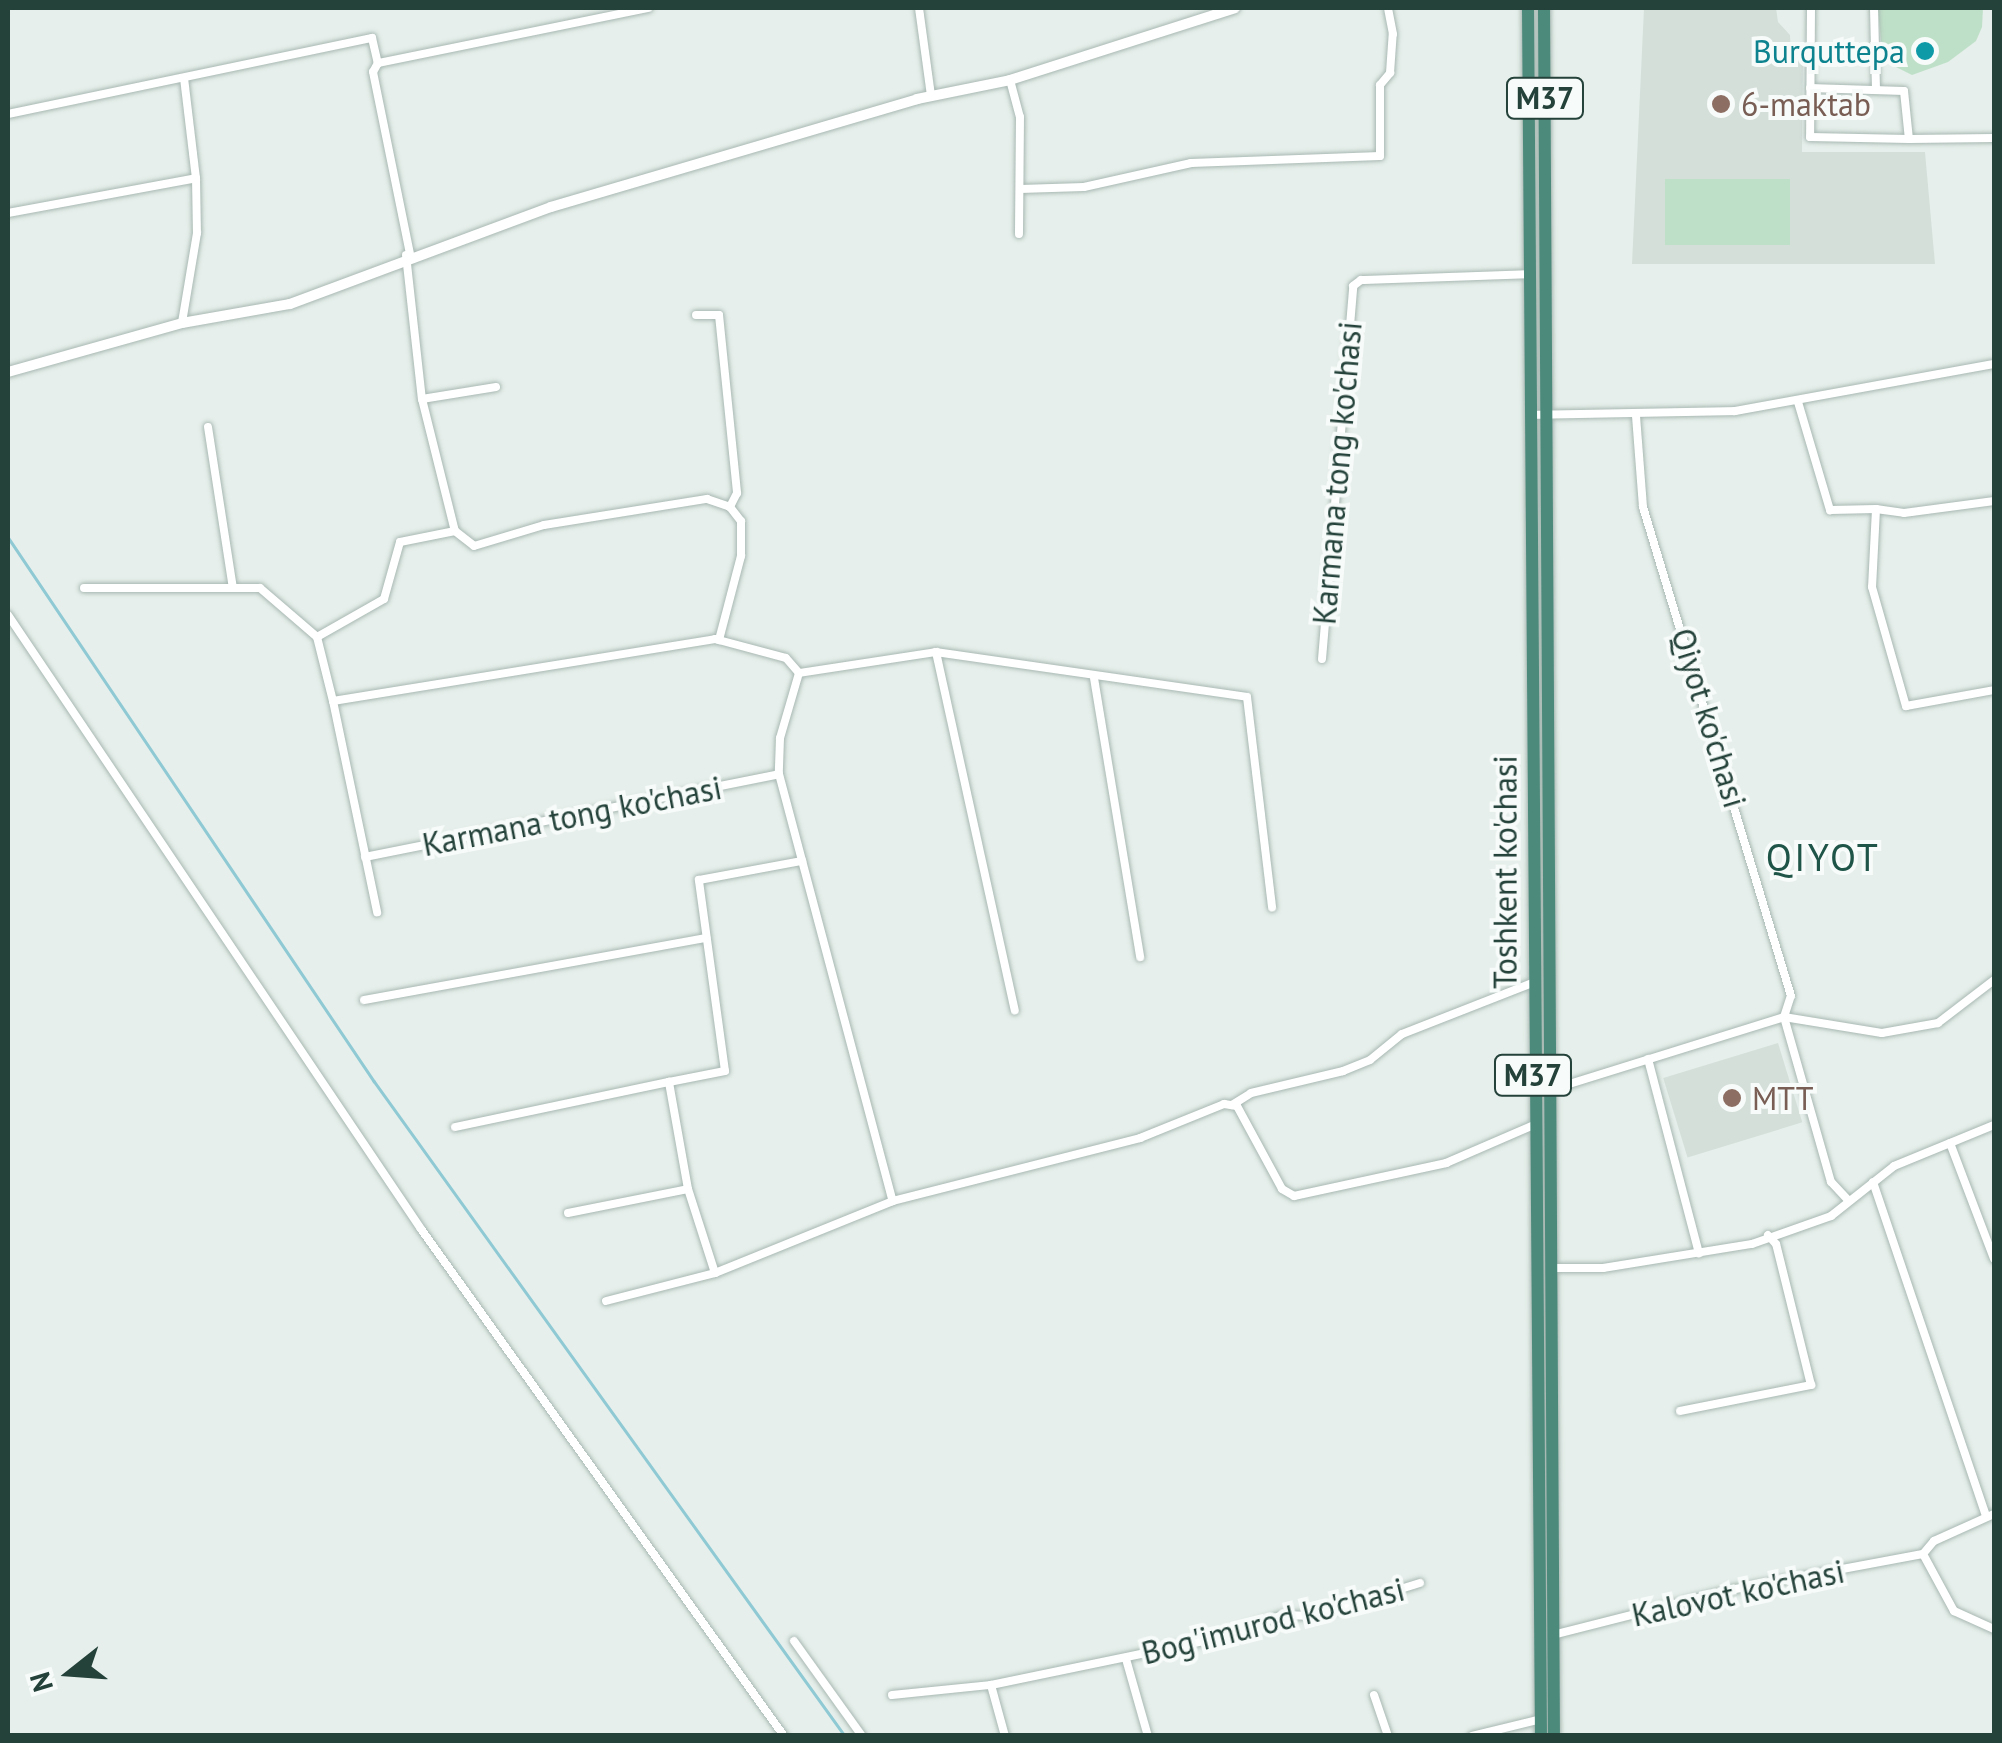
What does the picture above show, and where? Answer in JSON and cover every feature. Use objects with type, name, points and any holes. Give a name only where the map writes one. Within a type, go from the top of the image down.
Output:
[{"type":"highway","name":"Toshkent ko'chasi","points":[[1528,8],[1532,983],[1541,1736]]},
{"type":"highway","name":"Toshkent ko'chasi","points":[[1544,8],[1554,1736]]},
{"type":"street","points":[[378,63],[648,8]]},
{"type":"street","points":[[919,8],[931,96]]},
{"type":"street","points":[[8,372],[182,323],[290,304],[408,255],[931,96],[1010,80],[1236,8]]},
{"type":"street","points":[[1020,188],[1084,187],[1192,163],[1380,156],[1380,85],[1390,73],[1392,34],[1388,8]]},
{"type":"street","points":[[1811,8],[1810,137],[1994,138]]},
{"type":"street","points":[[1874,8],[1876,90]]},
{"type":"street","points":[[8,114],[372,38],[378,63],[373,72],[408,255],[422,399],[454,531],[474,546],[544,525],[707,499],[730,507],[741,521],[740,556],[719,640]]},
{"type":"street","points":[[182,323],[197,233],[196,178],[184,78]]},
{"type":"street","points":[[1010,80],[1020,118],[1020,234]]},
{"type":"street","points":[[1810,88],[1904,91],[1909,139]]},
{"type":"street","points":[[8,213],[196,178]]},
{"type":"street","name":"Karmana tong ko'chasi","points":[[1322,659],[1353,286],[1361,280],[1530,274]]},
{"type":"street","points":[[696,315],[719,315],[737,493],[730,507]]},
{"type":"street","points":[[1530,415],[1636,416],[1798,402],[1994,364]]},
{"type":"street","points":[[422,399],[496,388]]},
{"type":"street","points":[[1798,402],[1830,510],[1876,508],[1904,513],[1994,501]]},
{"type":"street","name":"Qiyot ko'chasi","points":[[1636,416],[1643,506],[1791,996],[1784,1018],[1831,1182],[1848,1200]]},
{"type":"street","points":[[208,428],[234,588]]},
{"type":"street","points":[[1876,508],[1872,586],[1906,706],[1994,690]]},
{"type":"street","points":[[317,637],[384,599],[400,542],[454,531]]},
{"type":"street","points":[[84,588],[260,588],[317,637],[377,912]]},
{"type":"street","points":[[8,615],[421,1228],[784,1736]]},
{"type":"street","points":[[332,701],[719,640],[786,658],[800,673]]},
{"type":"street","points":[[800,673],[936,652],[1094,678],[1247,697],[1272,908]]},
{"type":"street","points":[[936,652],[1014,1010]]},
{"type":"street","points":[[800,673],[780,738],[779,774],[893,1201]]},
{"type":"street","points":[[1094,678],[1140,957]]},
{"type":"street","name":"Karmana tong ko'chasi","points":[[366,857],[779,774]]},
{"type":"street","points":[[456,1126],[725,1071],[699,880],[802,861]]},
{"type":"street","points":[[364,1000],[706,938]]},
{"type":"street","points":[[1550,1090],[1784,1018],[1882,1033],[1938,1023],[1994,980]]},
{"type":"street","points":[[606,1300],[715,1273],[893,1201],[1140,1138],[1198,1111],[1232,1106],[1250,1093],[1343,1071],[1370,1060],[1402,1034],[1532,983]]},
{"type":"street","points":[[1648,1059],[1699,1254]]},
{"type":"street","points":[[669,1082],[688,1188],[715,1273]]},
{"type":"street","points":[[1232,1106],[1282,1189],[1294,1196],[1446,1163],[1534,1125]]},
{"type":"street","points":[[1550,1268],[1603,1268],[1699,1254],[1831,1216],[1873,1182],[1994,1125]]},
{"type":"street","points":[[1950,1144],[1994,1259]]},
{"type":"street","name":"Kalovot ko'chasi","points":[[1552,1636],[1730,1590],[1923,1554],[1934,1541],[1990,1515],[1873,1182]]},
{"type":"street","points":[[568,1213],[688,1188]]},
{"type":"street","points":[[1680,1411],[1811,1385],[1776,1244],[1768,1235]]},
{"type":"street","points":[[1923,1554],[1954,1611],[1994,1629]]},
{"type":"street","name":"Bog'imurod ko'chasi","points":[[892,1695],[991,1685],[1126,1658],[1284,1615],[1314,1616],[1420,1583]]},
{"type":"street","points":[[794,1642],[862,1736]]},
{"type":"street","name":"Bog'imurod ko'chasi","points":[[1126,1658],[1148,1736]]},
{"type":"street","points":[[991,1685],[1005,1736]]},
{"type":"street","points":[[1374,1695],[1388,1736]]},
{"type":"street","points":[[1472,1736],[1540,1719]]},
{"type":"shaded area","name":"6-maktab","points":[[1644,8],[1776,8],[1778,22],[1790,35],[1791,55],[1803,56],[1802,152],[1925,152],[1935,264],[1632,264]]},
{"type":"shaded area","name":"MTT","points":[[1778,1043],[1802,1122],[1688,1157],[1663,1078]]},
{"type":"green space","name":"Burquttepa","points":[[1878,8],[1983,8],[1982,27],[1976,41],[1948,62],[1912,75],[1896,67],[1881,41]]},
{"type":"green space","points":[[1665,179],[1790,179],[1790,245],[1665,245]]},
{"type":"waterway","points":[[8,537],[374,1081],[845,1736]]},
{"type":"place","name":"Burquttepa","points":[[1925,51]]},
{"type":"place","name":"6-maktab","points":[[1721,104]]},
{"type":"place","name":"MTT","points":[[1732,1098]]},
{"type":"district","name":"QIYOT","points":[[1823,857]]}]
